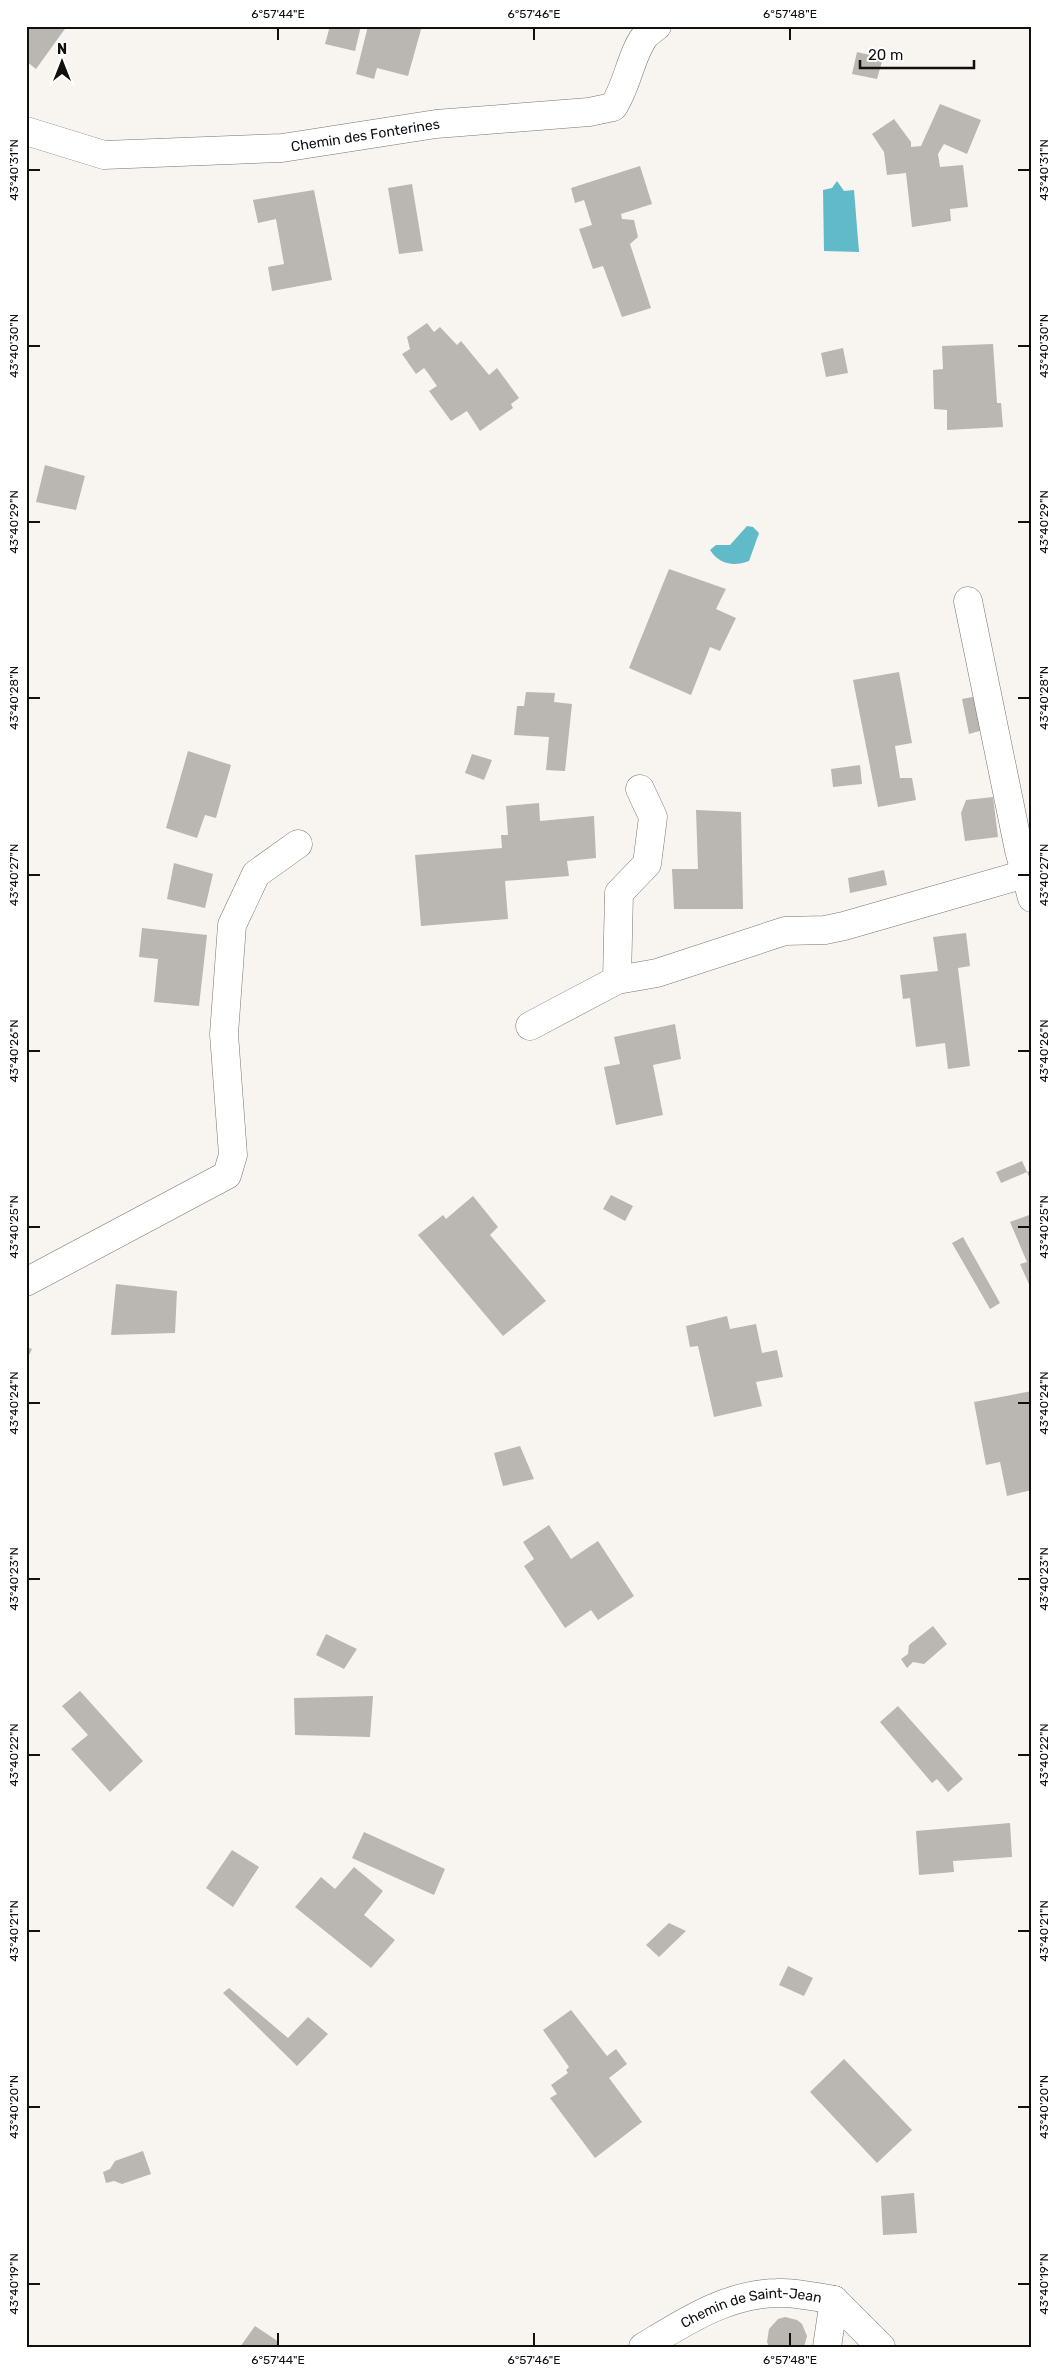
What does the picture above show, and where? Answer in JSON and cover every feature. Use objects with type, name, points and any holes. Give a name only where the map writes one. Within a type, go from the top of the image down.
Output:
[{"type":"street","name":"Chemin des Fonterines","points":[[26,131],[104,155],[282,148],[436,124],[589,112],[613,107],[622,93],[628,73],[644,37],[656,26]]},
{"type":"street","points":[[530,1026],[616,980],[657,973],[786,931],[825,930],[1028,886],[968,601]]},
{"type":"street","points":[[616,980],[619,893],[647,864],[653,817],[640,789]]},
{"type":"street","points":[[26,1282],[227,1175],[233,1155],[224,1034],[232,925],[256,874],[298,844]]},
{"type":"street","name":"Chemin de Saint-Jean","points":[[643,2347],[710,2308],[745,2296],[778,2293],[834,2300]]},
{"type":"street","points":[[827,2347],[834,2300]]},
{"type":"street","points":[[834,2300],[882,2347]]},
{"type":"water","points":[[837,181],[844,191],[854,190],[859,252],[824,251],[823,190],[832,188]]},
{"type":"water","points":[[747,526],[753,527],[759,533],[749,561],[737,564],[727,563],[714,555],[710,550],[716,545],[730,545]]},
{"type":"building","points":[[26,26],[67,26],[36,69],[26,61]]},
{"type":"building","points":[[330,26],[361,26],[355,51],[325,44]]},
{"type":"building","points":[[368,26],[422,26],[408,76],[377,68],[374,79],[356,74]]},
{"type":"building","points":[[857,52],[883,58],[877,79],[852,74]]},
{"type":"building","points":[[940,104],[981,120],[967,154],[944,144],[938,154],[940,167],[963,165],[968,207],[950,209],[951,221],[912,227],[906,173],[887,175],[884,152],[872,134],[894,119],[911,142],[911,147],[921,146]]},
{"type":"building","points":[[640,166],[652,204],[621,214],[622,219],[634,220],[638,237],[630,244],[651,308],[622,317],[603,266],[593,269],[579,229],[592,225],[584,200],[575,203],[571,188]]},
{"type":"building","points":[[412,184],[423,251],[399,254],[388,188]]},
{"type":"building","points":[[314,190],[332,280],[272,291],[268,267],[284,264],[276,219],[258,223],[253,200]]},
{"type":"building","points":[[427,323],[434,332],[440,327],[457,345],[461,341],[489,375],[497,368],[519,398],[511,404],[513,408],[480,431],[467,411],[451,421],[429,391],[437,386],[428,373],[424,368],[416,374],[402,354],[410,349],[407,337]]},
{"type":"building","points":[[993,344],[997,403],[1001,403],[1003,427],[947,430],[947,410],[934,409],[933,370],[943,369],[942,346]]},
{"type":"building","points":[[843,348],[848,373],[826,377],[821,353]]},
{"type":"building","points":[[45,465],[85,476],[76,510],[36,502]]},
{"type":"building","points":[[669,569],[726,589],[716,609],[736,618],[720,651],[710,647],[691,695],[629,668]]},
{"type":"building","points":[[899,672],[912,743],[895,746],[900,778],[912,778],[916,800],[878,807],[853,680]]},
{"type":"building","points":[[526,692],[555,693],[554,702],[572,704],[565,771],[546,770],[549,737],[514,735],[517,706],[524,706]]},
{"type":"building","points":[[983,695],[990,728],[969,734],[962,699]]},
{"type":"building","points":[[188,751],[231,765],[216,818],[205,815],[197,838],[166,828]]},
{"type":"building","points":[[472,754],[492,760],[484,780],[465,773]]},
{"type":"building","points":[[860,765],[862,784],[833,787],[831,769]]},
{"type":"building","points":[[993,797],[998,837],[965,841],[961,813],[966,800]]},
{"type":"building","points":[[539,803],[540,821],[594,816],[596,858],[567,861],[569,876],[505,881],[508,919],[421,926],[415,855],[502,848],[501,835],[508,835],[506,806]]},
{"type":"building","points":[[696,810],[741,812],[743,909],[674,909],[672,869],[698,869]]},
{"type":"building","points":[[174,863],[213,874],[205,908],[167,899]]},
{"type":"building","points":[[884,870],[887,885],[850,893],[848,878]]},
{"type":"building","points":[[142,928],[207,935],[199,1006],[154,1002],[158,959],[139,957]]},
{"type":"building","points":[[966,933],[970,966],[958,968],[970,1066],[948,1069],[945,1043],[916,1047],[910,998],[903,999],[900,975],[938,971],[933,937]]},
{"type":"building","points":[[26,1004],[28,1004],[28,1091],[26,1091]]},
{"type":"building","points":[[675,1024],[681,1059],[653,1065],[663,1115],[616,1125],[604,1067],[620,1064],[614,1037]]},
{"type":"building","points":[[1022,1161],[1027,1172],[1001,1183],[996,1172]]},
{"type":"building","points":[[1032,1170],[1032,1184],[1027,1172]]},
{"type":"building","points":[[611,1195],[633,1206],[625,1221],[603,1209]]},
{"type":"building","points":[[473,1196],[498,1227],[490,1235],[546,1301],[503,1336],[418,1235],[443,1215],[446,1219]]},
{"type":"building","points":[[1032,1214],[1032,1291],[1020,1264],[1027,1262],[1010,1222]]},
{"type":"building","points":[[963,1237],[1000,1303],[990,1309],[952,1243]]},
{"type":"building","points":[[116,1284],[177,1291],[175,1333],[111,1335]]},
{"type":"building","points":[[727,1316],[730,1329],[756,1324],[762,1353],[777,1350],[783,1377],[756,1382],[762,1406],[714,1417],[698,1346],[690,1347],[686,1326]]},
{"type":"building","points":[[26,1347],[32,1349],[26,1361]]},
{"type":"building","points":[[1032,1391],[1032,1490],[1007,1496],[1000,1462],[986,1465],[974,1402]]},
{"type":"building","points":[[520,1446],[534,1479],[503,1486],[494,1453]]},
{"type":"building","points":[[549,1525],[571,1559],[598,1541],[634,1596],[598,1620],[591,1610],[565,1628],[524,1566],[534,1559],[523,1542]]},
{"type":"building","points":[[933,1626],[947,1644],[924,1664],[913,1662],[907,1668],[901,1659],[908,1654],[909,1645]]},
{"type":"building","points":[[326,1634],[357,1649],[344,1669],[316,1655]]},
{"type":"building","points":[[80,1691],[143,1761],[110,1792],[71,1749],[88,1735],[62,1706]]},
{"type":"building","points":[[373,1696],[370,1737],[295,1735],[294,1698]]},
{"type":"building","points":[[898,1706],[963,1779],[948,1792],[937,1779],[932,1783],[880,1722]]},
{"type":"building","points":[[1010,1823],[1012,1857],[953,1861],[954,1872],[919,1875],[916,1831]]},
{"type":"building","points":[[364,1832],[445,1869],[434,1895],[352,1858]]},
{"type":"building","points":[[232,1850],[259,1867],[233,1907],[206,1888]]},
{"type":"building","points":[[354,1867],[383,1891],[364,1915],[395,1940],[371,1968],[295,1907],[321,1877],[335,1889]]},
{"type":"building","points":[[669,1923],[686,1931],[659,1957],[646,1945]]},
{"type":"building","points":[[788,1966],[813,1978],[804,1996],[779,1985]]},
{"type":"building","points":[[229,1988],[288,2038],[308,2017],[328,2034],[297,2066],[223,1993]]},
{"type":"building","points":[[571,2010],[607,2056],[616,2049],[627,2064],[609,2078],[642,2122],[595,2158],[550,2098],[557,2094],[551,2085],[568,2073],[566,2070],[569,2067],[543,2030]]},
{"type":"building","points":[[844,2059],[912,2130],[877,2163],[810,2092]]},
{"type":"building","points":[[143,2151],[151,2174],[122,2184],[114,2181],[106,2183],[103,2172],[110,2169],[115,2161]]},
{"type":"building","points":[[914,2193],[917,2233],[883,2235],[881,2196]]},
{"type":"building","points":[[785,2317],[797,2320],[802,2324],[807,2336],[804,2347],[769,2347],[767,2342],[769,2329],[778,2319]]},
{"type":"building","points":[[255,2326],[279,2342],[276,2347],[240,2347]]}]
